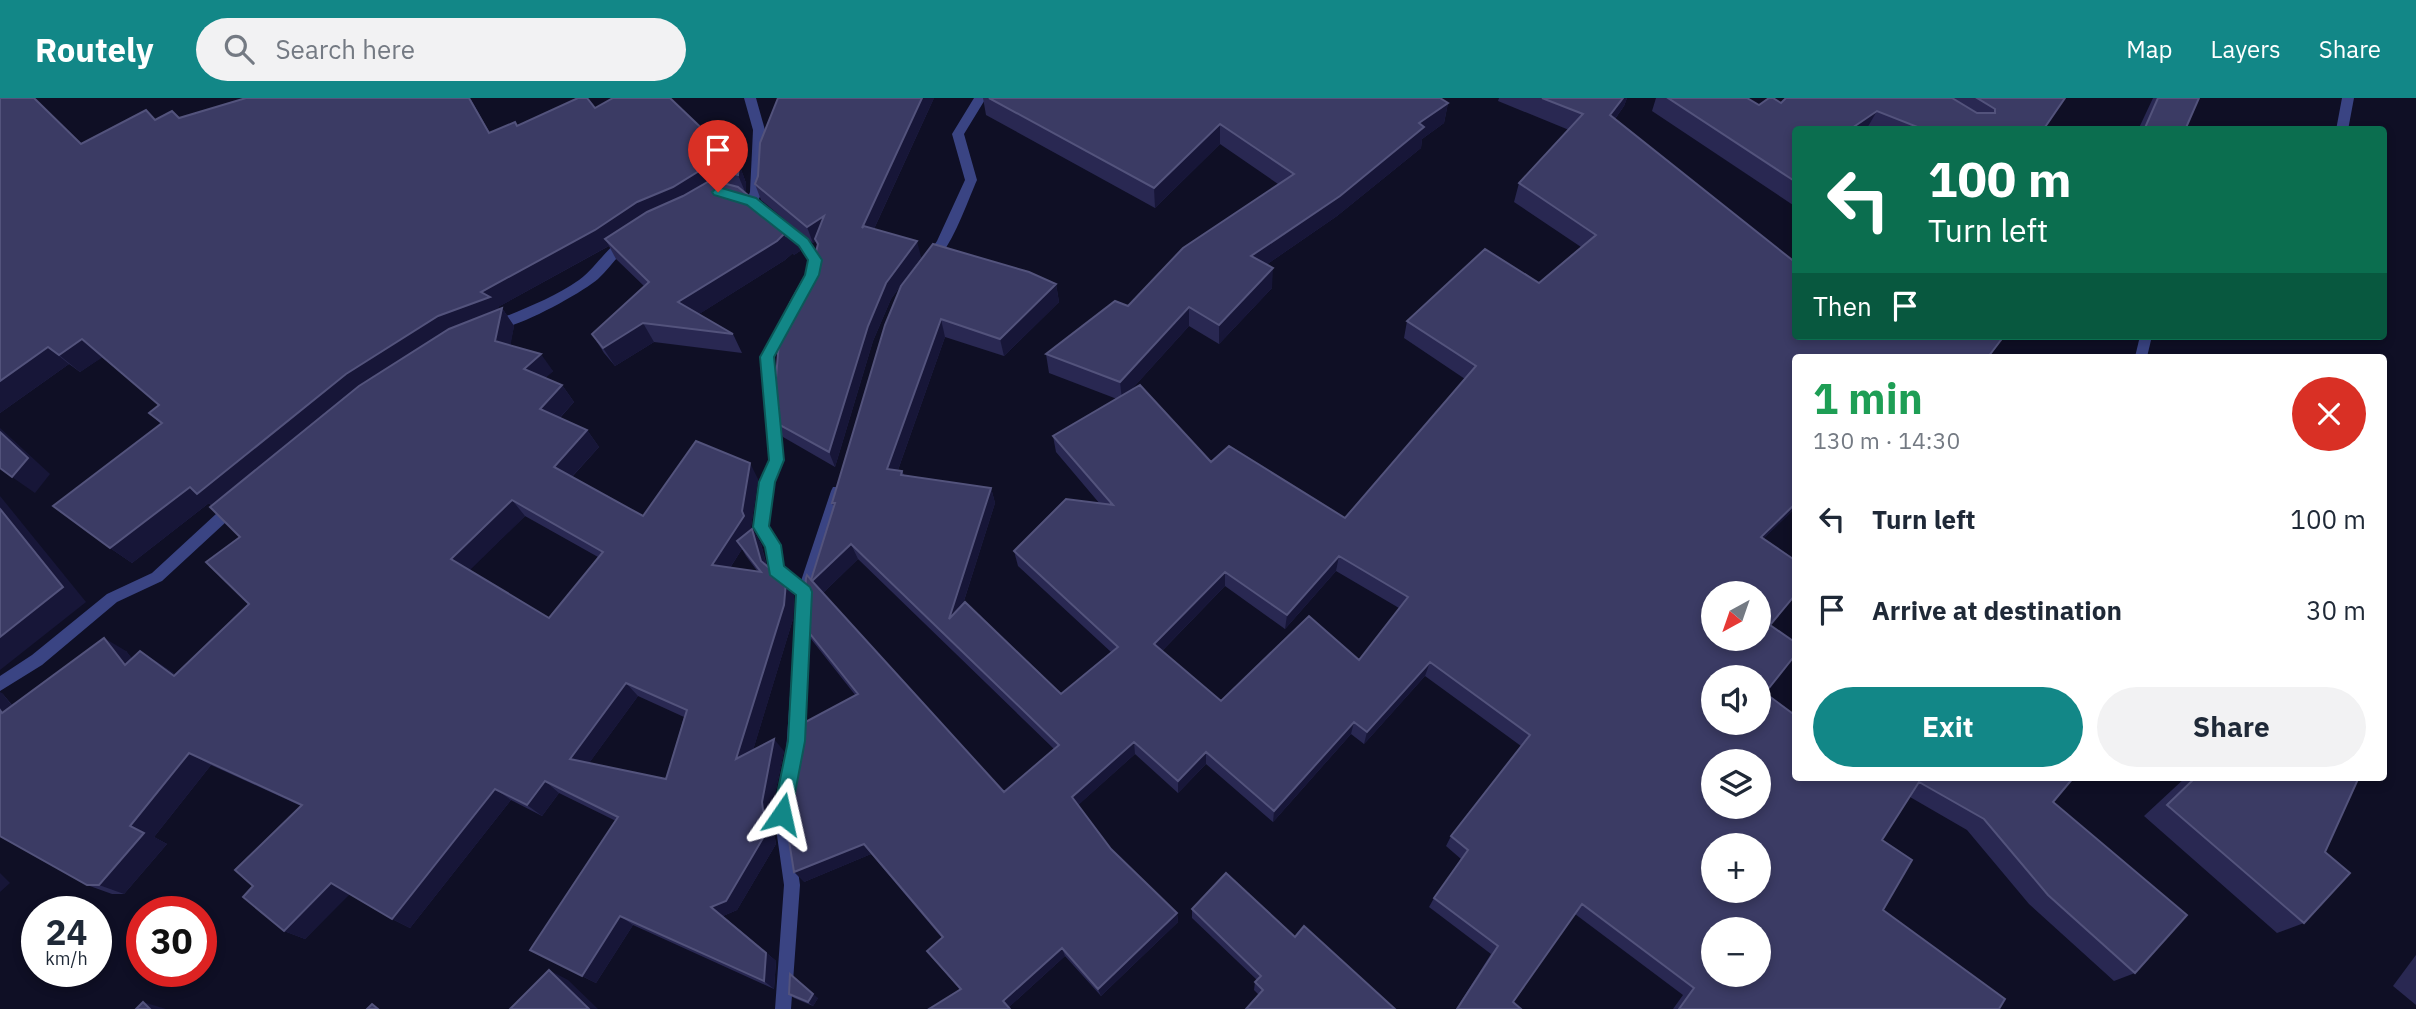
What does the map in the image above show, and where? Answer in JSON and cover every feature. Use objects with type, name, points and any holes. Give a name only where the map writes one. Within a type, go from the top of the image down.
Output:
[{"type":"street","points":[[750,98],[759,130],[756,192],[752,202]]},
{"type":"street","points":[[921,272],[942,243],[971,180],[958,134],[980,98]]},
{"type":"street","points":[[2343,126],[2348,98]]},
{"type":"street","points":[[737,196],[752,202],[804,243],[815,260],[806,287]]},
{"type":"street","points":[[481,331],[552,303],[595,275],[613,250],[643,232]]},
{"type":"street","points":[[793,310],[767,357],[776,460],[767,482],[761,527],[773,545],[776,570],[804,592]]},
{"type":"street","points":[[783,1009],[792,885],[782,814],[796,741],[804,592],[842,479]]},
{"type":"street","points":[[0,684],[37,660],[112,598],[157,577],[250,494]]},
{"type":"building","points":[[0,98],[34,98],[81,144],[146,110],[155,120],[172,111],[179,118],[246,98],[469,98],[489,133],[515,122],[517,126],[578,98],[587,98],[595,108],[613,98],[670,98],[739,164],[738,175],[711,167],[704,168],[673,187],[637,202],[595,230],[481,292],[490,297],[438,316],[346,374],[197,494],[190,487],[110,548],[53,506],[162,423],[149,413],[159,405],[82,339],[59,355],[48,347],[0,381]]},
{"type":"building","points":[[778,98],[922,98],[862,228],[864,226],[917,241],[886,283],[868,326],[829,452],[776,423],[774,402],[780,330],[790,303],[814,260],[818,244],[815,239],[824,216],[807,227],[755,184],[760,143]]},
{"type":"building","points":[[989,98],[1440,98],[1448,103],[1419,123],[1424,127],[1340,196],[1251,256],[1273,268],[1219,325],[1189,307],[1120,382],[1046,354],[1115,301],[1128,306],[1183,248],[1294,174],[1220,124],[1154,188]]},
{"type":"building","points":[[1542,98],[1623,98],[1610,115],[1792,260],[1792,340],[2001,340],[1990,354],[1792,354],[1792,507],[1761,537],[1792,558],[1792,599],[1771,624],[1771,581],[1701,581],[1701,651],[1771,651],[1771,626],[1792,640],[1792,659],[1771,685],[1771,665],[1701,665],[1701,735],[1771,735],[1771,697],[1792,713],[1792,781],[2071,781],[2053,802],[2187,915],[2135,973],[2048,895],[1984,819],[1919,782],[1882,840],[1912,860],[1883,910],[2005,999],[1999,1009],[1679,1009],[1694,988],[1582,904],[1513,1002],[1521,1009],[1457,1009],[1498,946],[1434,898],[1468,850],[1451,836],[1530,735],[1430,662],[1367,732],[1354,722],[1274,811],[1206,752],[1178,781],[1134,742],[1072,797],[1111,849],[1177,913],[1098,989],[1062,948],[1003,1001],[1010,1009],[929,1009],[961,989],[927,951],[943,937],[864,844],[794,872],[783,803],[798,726],[858,694],[803,625],[806,578],[807,575],[811,580],[885,325],[901,286],[933,244],[1029,272],[1056,284],[1000,339],[941,319],[887,469],[902,471],[901,475],[991,488],[949,619],[965,602],[1061,694],[1118,647],[1014,551],[1066,499],[1113,505],[1053,436],[1140,385],[1211,462],[1229,446],[1345,518],[1476,366],[1407,321],[1485,249],[1539,283],[1596,235],[1519,183],[1583,114]],"holes":[[[851,544],[1059,745],[1004,792],[812,581]],[[1339,556],[1408,597],[1359,660],[1309,616],[1221,701],[1154,644],[1225,572],[1287,615]]]},
{"type":"building","points":[[1668,98],[1747,98],[1759,105],[1769,98],[1781,103],[1786,98],[1952,98],[1977,113],[1995,113],[1995,109],[1977,98],[2065,98],[2046,126],[1915,126],[1877,111],[1855,126],[1792,126],[1792,179]]},
{"type":"building","points":[[2158,98],[2199,98],[2187,126],[2146,126]]},
{"type":"building","points":[[711,180],[738,187],[792,231],[786,235],[786,232],[777,241],[678,302],[733,334],[643,323],[603,348],[592,334],[649,282],[605,239],[647,212]]},
{"type":"building","points":[[502,308],[495,341],[541,354],[524,369],[562,385],[540,409],[587,430],[554,467],[643,516],[696,441],[750,463],[742,511],[744,516],[712,565],[761,572],[737,541],[752,529],[761,561],[786,582],[784,605],[736,759],[774,739],[762,802],[766,833],[726,901],[711,907],[766,953],[764,981],[620,916],[582,976],[530,950],[618,817],[545,781],[527,805],[495,789],[392,919],[331,883],[284,931],[243,897],[253,886],[235,870],[302,805],[189,753],[130,826],[144,833],[99,885],[87,885],[0,836],[0,710],[2,713],[104,638],[125,665],[140,651],[174,676],[249,604],[206,562],[240,537],[210,507],[359,386],[449,329]],"holes":[[[512,500],[603,552],[549,618],[451,559]],[[626,683],[687,710],[666,779],[570,759]]]},
{"type":"building","points":[[0,432],[28,458],[12,477],[0,468]]},
{"type":"building","points":[[0,509],[63,587],[0,637]]},
{"type":"building","points":[[2192,781],[2357,781],[2325,852],[2350,873],[2304,923],[2167,805]]},
{"type":"building","points":[[1226,873],[1295,937],[1304,926],[1395,1009],[1246,1009],[1263,990],[1255,982],[1261,976],[1192,909]]},
{"type":"building","points":[[549,970],[589,1009],[510,1009]]},
{"type":"building","points":[[790,974],[813,994],[808,1002],[789,994]]},
{"type":"building","points":[[143,1002],[150,1009],[136,1009]]},
{"type":"route","points":[[718,192],[752,202],[804,243],[815,260],[812,275],[767,357],[776,433],[776,460],[767,482],[761,527],[773,545],[776,570],[804,592],[796,741],[782,814]]}]
